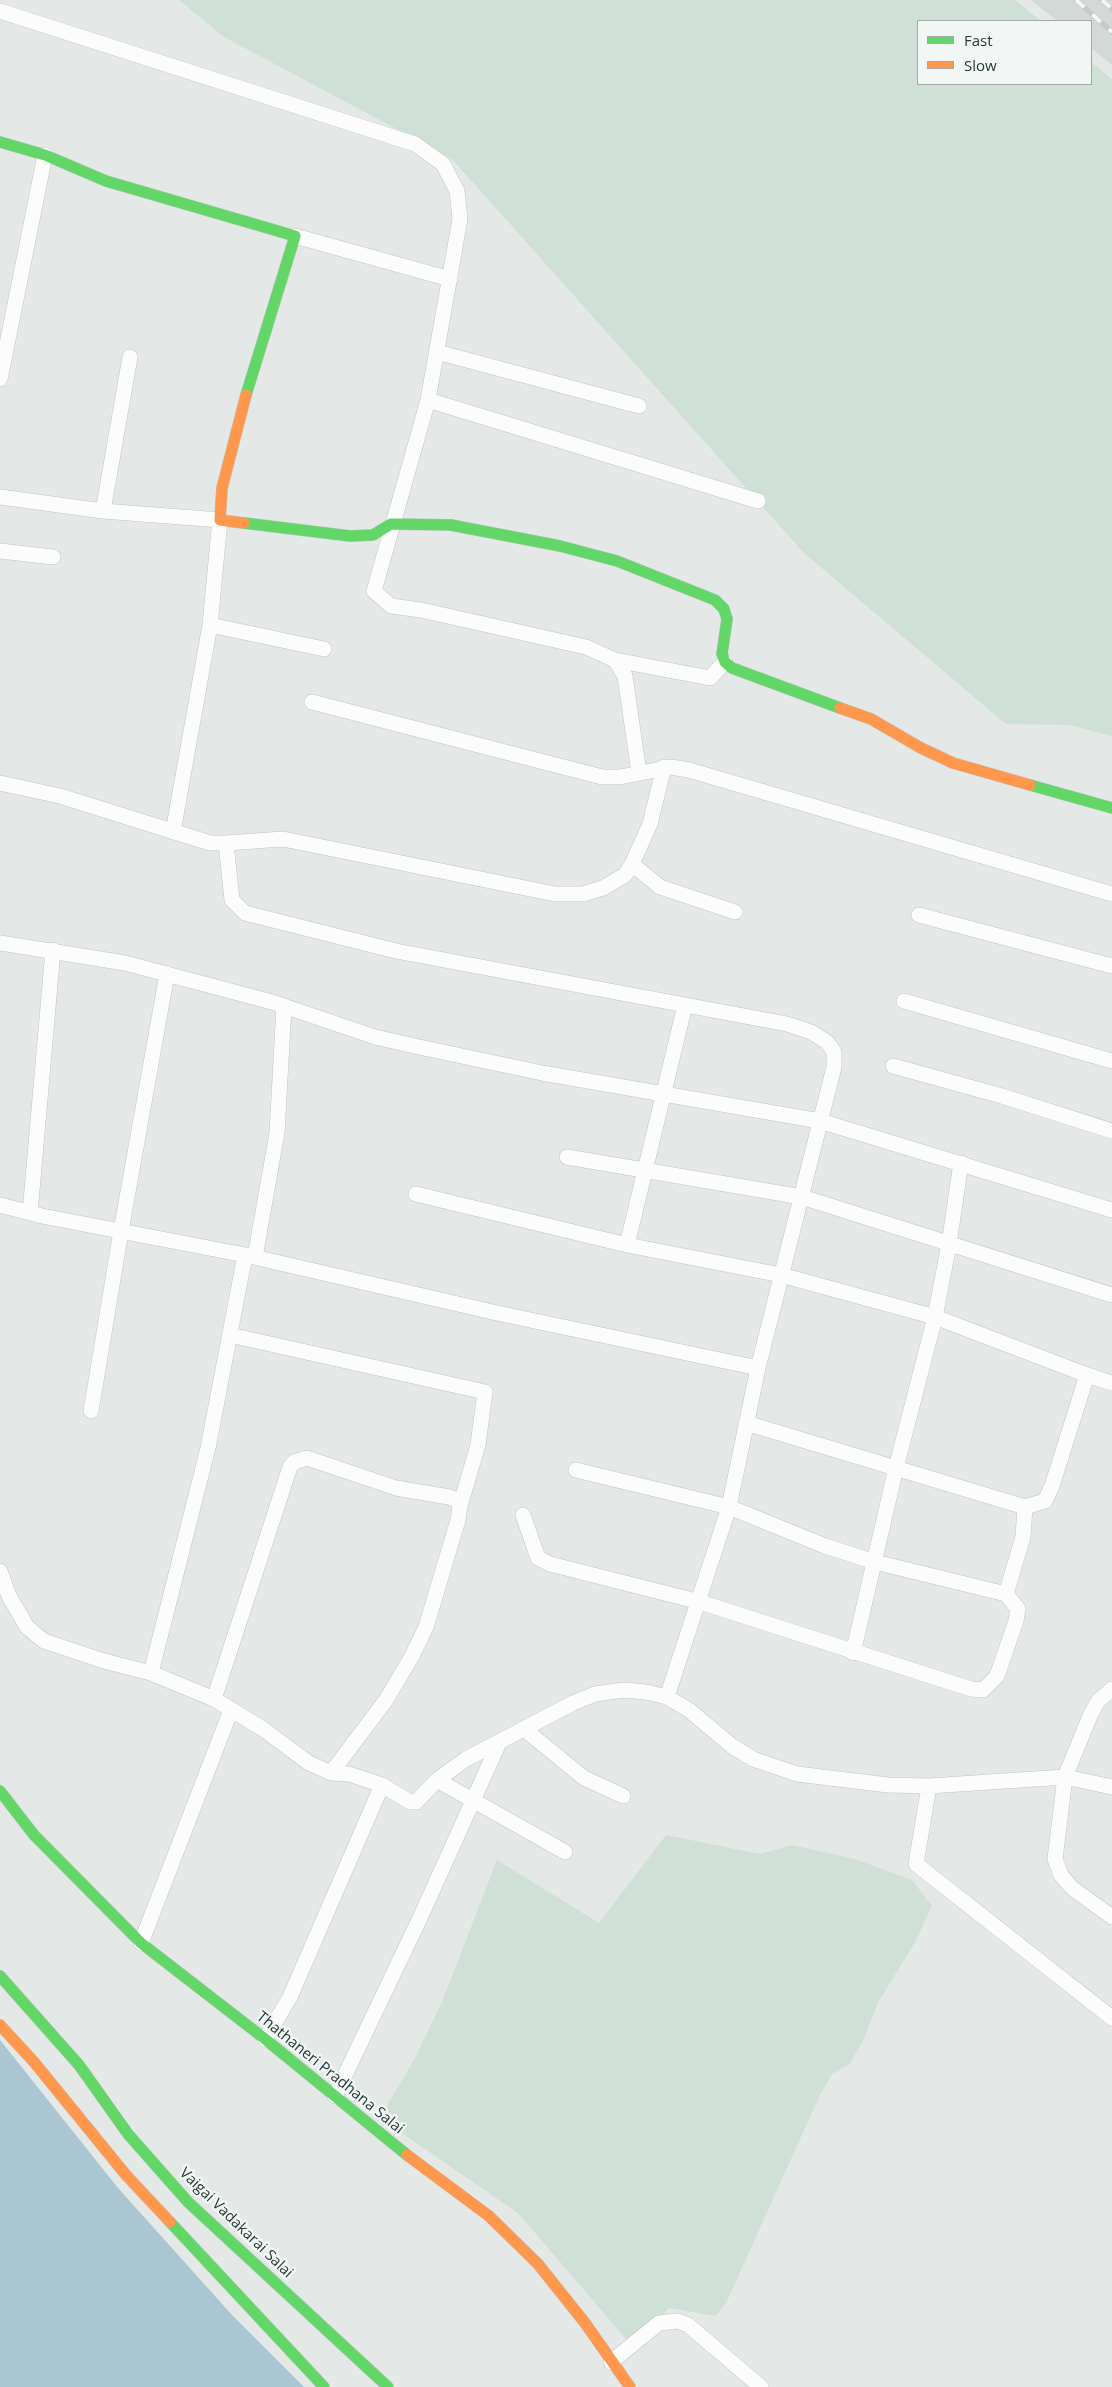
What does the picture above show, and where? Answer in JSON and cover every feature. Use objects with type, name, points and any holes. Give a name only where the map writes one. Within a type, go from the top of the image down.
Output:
[{"type":"street","points":[[0,11],[415,144],[443,164],[457,191],[460,219],[428,400],[374,591],[391,606],[421,610],[586,647],[615,660],[710,678],[725,662]]},
{"type":"street","points":[[0,142],[45,155],[106,181],[295,236],[450,278]]},
{"type":"street","points":[[0,379],[45,155]]},
{"type":"street","points":[[173,832],[210,625],[222,488],[250,376],[295,236]]},
{"type":"street","points":[[437,352],[639,406]]},
{"type":"street","points":[[103,511],[130,357]]},
{"type":"street","points":[[428,400],[758,501]]},
{"type":"street","points":[[0,498],[103,511],[220,520],[350,536],[373,536],[392,524],[452,525],[560,546],[617,561],[715,600],[724,609],[727,619],[722,654],[725,662],[732,668],[871,718],[921,748],[953,763],[1112,808]]},
{"type":"street","points":[[0,551],[53,557]]},
{"type":"street","points":[[210,625],[324,648]]},
{"type":"street","points":[[615,660],[625,676],[639,773]]},
{"type":"street","points":[[312,702],[602,777],[620,777],[664,768],[689,770],[1112,894]]},
{"type":"street","points":[[0,783],[60,796],[210,843],[284,839],[555,894],[583,894],[604,888],[625,874],[632,864],[650,824],[664,768]]},
{"type":"street","points":[[226,843],[232,900],[245,913],[396,951],[787,1024],[811,1032],[827,1042],[834,1052],[834,1066],[802,1198],[780,1275],[758,1368],[729,1507],[700,1602],[667,1697]]},
{"type":"street","points":[[632,864],[660,887],[735,912]]},
{"type":"street","points":[[919,915],[1112,966]]},
{"type":"street","points":[[0,944],[52,950],[125,963],[284,1006],[375,1037],[419,1047],[542,1073],[820,1121],[1112,1210]]},
{"type":"street","points":[[30,1213],[52,950]]},
{"type":"street","points":[[91,1411],[167,974]]},
{"type":"street","points":[[904,1002],[1112,1061]]},
{"type":"street","points":[[627,1245],[685,1005]]},
{"type":"street","points":[[151,1673],[208,1448],[230,1335],[250,1256],[277,1133],[284,1006]]},
{"type":"street","points":[[893,1066],[1002,1096],[1112,1131]]},
{"type":"street","points":[[567,1157],[802,1198],[1112,1294]]},
{"type":"street","points":[[853,1653],[896,1468],[935,1317],[949,1244],[961,1163]]},
{"type":"street","points":[[416,1194],[627,1245],[780,1275],[935,1317],[1112,1383]]},
{"type":"street","points":[[0,1205],[30,1213],[250,1256],[497,1313],[758,1368]]},
{"type":"street","points":[[230,1335],[485,1392],[478,1445],[434,1605],[412,1656],[386,1700],[331,1773]]},
{"type":"street","points":[[746,1423],[1025,1507],[1045,1501],[1052,1486],[1087,1375]]},
{"type":"street","points":[[214,1699],[290,1467],[294,1462],[307,1458],[396,1488],[449,1496],[457,1500],[460,1506]]},
{"type":"street","points":[[523,1515],[538,1558],[550,1564],[700,1602],[853,1653],[971,1689],[983,1690],[997,1676],[1016,1621],[1018,1609],[1006,1594],[875,1562],[825,1546],[729,1507],[576,1470]]},
{"type":"street","points":[[1006,1594],[1022,1537],[1025,1507]]},
{"type":"street","points":[[0,1571],[10,1596],[27,1627],[44,1641],[104,1661],[151,1673],[214,1699],[263,1729],[309,1764],[331,1773],[349,1774],[382,1785],[404,1800],[416,1802],[437,1780],[466,1759],[573,1702],[595,1694],[624,1690],[646,1692],[667,1697],[689,1710],[732,1746],[746,1754],[797,1774],[888,1785],[929,1786],[1065,1777],[1112,1786]]},
{"type":"street","points":[[1112,1690],[1098,1701],[1065,1777],[1055,1859],[1061,1875],[1072,1888],[1112,1916]]},
{"type":"street","points":[[141,1943],[231,1710]]},
{"type":"street","points":[[524,1729],[584,1778],[623,1796]]},
{"type":"street","points":[[335,2096],[499,1743]]},
{"type":"street","points":[[437,1780],[473,1802],[566,1852]]},
{"type":"street","points":[[265,2040],[290,1997],[382,1785]]},
{"type":"street","points":[[929,1786],[916,1864],[1112,2018]]},
{"type":"street","name":"Thathaneri Pradhana Salai","points":[[0,1791],[34,1835],[141,1943],[426,2170],[489,2216],[538,2264],[585,2323],[630,2387]]},
{"type":"street","name":"Vaigai Vadakarai Salai","points":[[0,1976],[79,2065],[128,2134],[188,2202],[388,2387]]},
{"type":"street","points":[[0,2025],[34,2062],[126,2175],[324,2387]]},
{"type":"street","points":[[611,2362],[659,2323],[678,2321],[688,2325],[761,2387]]},
{"type":"shaded area","points":[[1031,0],[1112,0],[1112,65],[1092,49],[1092,20],[1056,20]]},
{"type":"green space","points":[[179,0],[1015,0],[1040,20],[917,20],[917,85],[1092,85],[1092,63],[1112,79],[1112,736],[1070,725],[1006,724],[804,553],[451,158],[224,37]]},
{"type":"green space","points":[[666,1835],[760,1854],[792,1845],[855,1859],[912,1880],[932,1906],[915,1942],[879,2001],[863,2040],[850,2064],[832,2074],[819,2097],[727,2301],[716,2316],[669,2308],[633,2347],[518,2213],[380,2118],[414,2060],[442,2002],[497,1860],[599,1923]]},
{"type":"water","points":[[0,2040],[118,2188],[232,2315],[304,2387],[0,2387]]},
{"type":"railway","points":[[1076,0],[1112,32]]},
{"type":"railway","points":[[1102,0],[1112,9]]},
{"type":"traffic: fast","points":[[0,142],[45,155],[106,181],[295,236],[246,395]]},
{"type":"traffic: fast","points":[[244,523],[350,536],[373,535],[391,524],[451,525],[560,546],[617,561],[715,600],[724,609],[727,619],[722,654],[725,662],[732,668],[840,708]]},
{"type":"traffic: fast","points":[[1030,785],[1112,808]]},
{"type":"traffic: fast","points":[[0,1791],[34,1835],[141,1943],[265,2039],[407,2155]]},
{"type":"traffic: fast","points":[[0,1976],[79,2065],[128,2134],[188,2202],[388,2387]]},
{"type":"traffic: fast","points":[[170,2222],[324,2387]]},
{"type":"traffic: slow","points":[[244,523],[220,520],[222,488],[246,395]]},
{"type":"traffic: slow","points":[[840,708],[871,719],[921,748],[953,763],[1030,785]]},
{"type":"traffic: slow","points":[[0,2025],[34,2062],[126,2175],[170,2222]]},
{"type":"traffic: slow","points":[[407,2155],[489,2216],[538,2264],[585,2323],[630,2387]]}]
